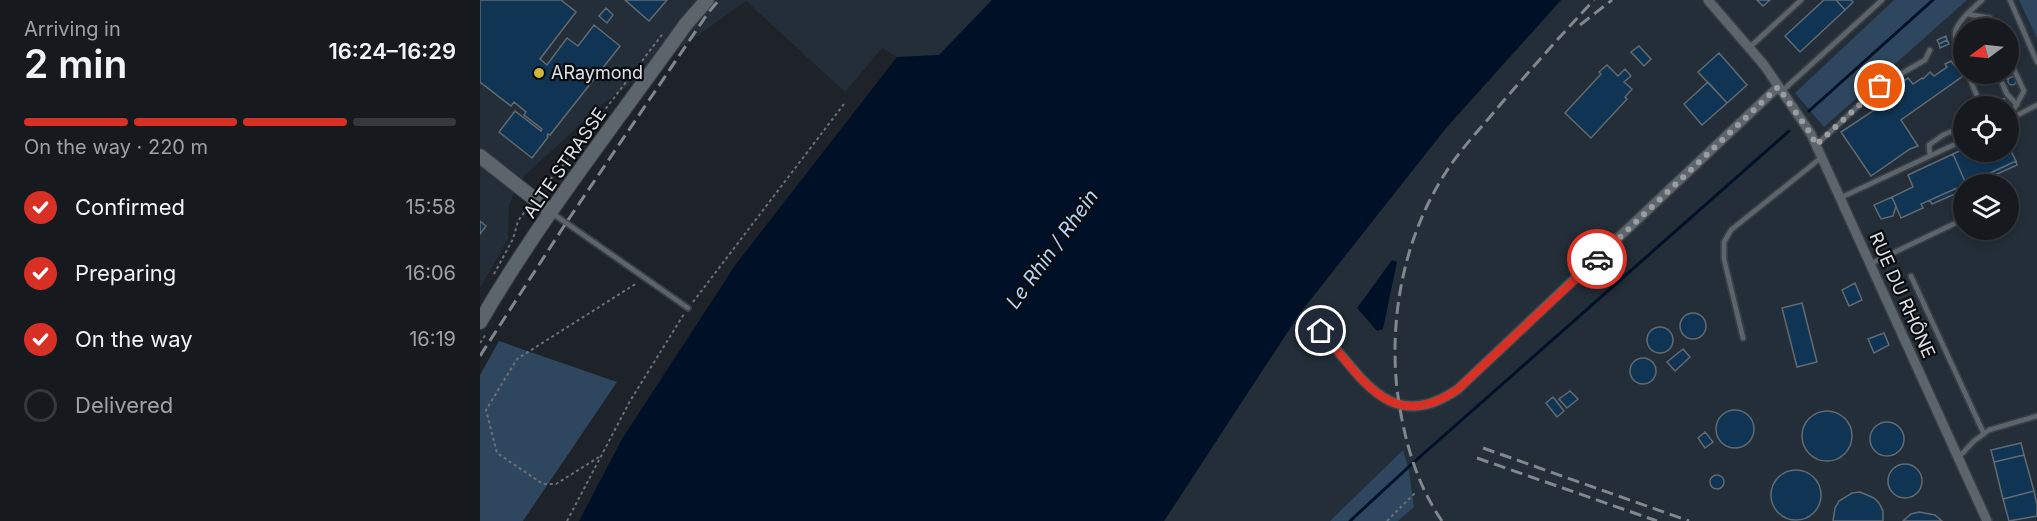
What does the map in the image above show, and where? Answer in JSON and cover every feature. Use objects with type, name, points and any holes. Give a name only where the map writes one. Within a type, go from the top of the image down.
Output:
[{"type":"street","name":"ALTE STRASSE","points":[[480,322],[551,212],[686,24],[707,0]]},
{"type":"street","name":"RUE DU RHÔNE","points":[[1708,0],[1750,47],[1811,134],[1987,521]]},
{"type":"street","points":[[1321,331],[1373,390],[1389,402],[1399,406],[1416,406],[1445,398],[1467,381],[1780,90]]},
{"type":"street","points":[[480,156],[551,212]]},
{"type":"lane","points":[[1750,47],[1801,0]]},
{"type":"lane","points":[[1780,90],[1882,0]]},
{"type":"lane","points":[[1963,18],[1982,0]]},
{"type":"lane","points":[[2010,0],[2037,62]]},
{"type":"lane","points":[[1967,14],[1990,18]]},
{"type":"lane","points":[[1816,145],[1880,86],[1925,60],[1930,50]]},
{"type":"lane","points":[[2019,80],[2024,91],[2019,101]]},
{"type":"lane","points":[[2019,115],[2037,105]]},
{"type":"lane","points":[[1930,155],[1929,145],[1953,131]]},
{"type":"lane","points":[[1840,198],[1953,145]]},
{"type":"lane","points":[[1743,338],[1724,259],[1724,242],[1731,230],[1821,158]]},
{"type":"lane","points":[[551,212],[688,308]]},
{"type":"lane","points":[[1870,264],[1953,224]]},
{"type":"lane","points":[[1911,276],[1984,434]]},
{"type":"lane","points":[[1958,458],[1974,441],[1989,430],[2037,416]]},
{"type":"path","points":[[493,274],[513,239],[518,221],[547,182],[557,173],[649,49]]},
{"type":"path","points":[[567,521],[630,401],[688,308],[844,104]]},
{"type":"path","points":[[600,456],[556,484],[543,484],[496,453],[486,410],[517,359],[645,278]]},
{"type":"path","points":[[1387,521],[1415,494]]},
{"type":"shaded area","points":[[480,0],[992,0],[939,55],[897,57],[882,48],[845,92],[746,1],[604,103],[525,175],[509,204],[508,239],[480,288]]},
{"type":"shaded area","points":[[1561,0],[2037,0],[2037,521],[1398,521],[1414,507],[1409,470],[1403,451],[1330,521],[1164,521],[1300,313],[1446,128]]},
{"type":"shaded area","points":[[1894,0],[1967,0],[1824,127],[1795,93]]},
{"type":"shaded area","points":[[2019,0],[2037,0],[2037,38]]},
{"type":"shaded area","points":[[499,341],[617,382],[523,521],[480,521],[480,375]]},
{"type":"shaded area","points":[[1403,450],[1409,470],[1414,507],[1398,521],[1352,521],[1359,514],[1350,521],[1330,521]]},
{"type":"water","name":"Le Rhin / Rhein","points":[[992,0],[1561,0],[1446,128],[1300,313],[1164,521],[579,521],[622,439],[736,264],[897,57],[939,55]]},
{"type":"water","points":[[1392,260],[1397,262],[1383,329],[1377,331],[1357,308]]},
{"type":"building","name":"ARaymond","points":[[480,0],[561,0],[576,12],[540,59],[547,65],[567,38],[578,46],[594,25],[620,46],[550,135],[548,134],[532,158],[499,132],[515,111],[541,131],[542,129],[524,115],[526,112],[514,102],[511,106],[480,82]]},
{"type":"building","points":[[625,0],[667,0],[649,21]]},
{"type":"building","points":[[1757,0],[1770,0],[1763,6]]},
{"type":"building","points":[[1824,0],[1836,0],[1845,10],[1800,52],[1785,36]]},
{"type":"building","points":[[1836,0],[1851,0],[1853,2],[1845,10]]},
{"type":"building","points":[[606,8],[613,15],[607,23],[599,16]]},
{"type":"building","points":[[1946,36],[1947,40],[1939,44],[1937,40]]},
{"type":"building","points":[[1947,40],[1949,44],[1940,48],[1939,44]]},
{"type":"building","points":[[1639,46],[1651,59],[1644,66],[1631,52]]},
{"type":"building","points":[[1719,53],[1747,85],[1727,103],[1698,72]]},
{"type":"building","points":[[1951,61],[1953,64],[1953,83],[1901,120],[1918,146],[1871,176],[1841,132],[1888,101],[1883,94],[1908,78],[1913,84],[1930,72],[1934,76],[1947,67],[1945,64]]},
{"type":"building","points":[[1607,65],[1618,76],[1625,69],[1631,76],[1624,82],[1632,89],[1625,97],[1627,99],[1591,138],[1565,113]]},
{"type":"building","points":[[1708,82],[1727,103],[1702,125],[1684,104]]},
{"type":"building","points":[[1953,154],[1953,162],[1956,162],[1962,174],[1953,174],[1953,190],[1921,204],[1923,208],[1901,218],[1892,197],[1913,187],[1908,175]]},
{"type":"building","points":[[1956,162],[2014,162],[1988,174],[1962,174]]},
{"type":"building","points":[[2016,162],[2017,165],[1997,174],[1988,174]]},
{"type":"building","points":[[1953,190],[1953,195],[1932,204],[1930,200]]},
{"type":"building","points":[[1892,197],[1896,206],[1893,216],[1881,219],[1874,205]]},
{"type":"building","points":[[480,221],[486,226],[480,234]]},
{"type":"building","points":[[1855,283],[1862,300],[1849,306],[1842,290]]},
{"type":"building","points":[[1802,303],[1817,362],[1797,367],[1782,308]]},
{"type":"building","points":[[1693,313],[1702,317],[1706,326],[1702,335],[1693,339],[1684,335],[1680,326],[1684,317]]},
{"type":"building","points":[[1660,327],[1669,331],[1673,340],[1669,349],[1660,353],[1651,349],[1647,340],[1651,331]]},
{"type":"building","points":[[1884,333],[1889,345],[1874,353],[1868,339]]},
{"type":"building","points":[[1683,349],[1690,357],[1675,371],[1667,362]]},
{"type":"building","points":[[1643,358],[1652,362],[1656,371],[1652,380],[1643,384],[1634,380],[1630,371],[1634,362]]},
{"type":"building","points":[[1570,391],[1578,399],[1567,408],[1559,399]]},
{"type":"building","points":[[1553,397],[1564,411],[1557,417],[1546,403]]},
{"type":"building","points":[[1735,410],[1749,415],[1754,429],[1749,443],[1735,448],[1721,443],[1716,429],[1721,415]]},
{"type":"building","points":[[1822,411],[1832,411],[1845,418],[1852,431],[1852,441],[1845,454],[1832,461],[1822,461],[1813,457],[1806,450],[1802,441],[1802,431],[1806,422],[1813,415]]},
{"type":"building","points":[[1887,422],[1899,427],[1904,439],[1899,451],[1887,456],[1875,451],[1870,439],[1875,427]]},
{"type":"building","points":[[1705,432],[1713,442],[1705,448],[1698,438]]},
{"type":"building","points":[[2021,443],[2024,455],[1994,462],[1991,450]]},
{"type":"building","points":[[2024,455],[2034,491],[2003,499],[1994,462]]},
{"type":"building","points":[[1905,464],[1917,469],[1922,481],[1917,493],[1905,498],[1893,493],[1888,481],[1893,469]]},
{"type":"building","points":[[1791,470],[1801,470],[1814,477],[1821,490],[1821,500],[1814,513],[1801,520],[1791,520],[1782,516],[1775,509],[1771,500],[1771,490],[1775,481],[1782,474]]},
{"type":"building","points":[[1714,475],[1720,475],[1724,482],[1720,489],[1714,489],[1710,485],[1710,479]]},
{"type":"building","points":[[2034,491],[2037,516],[2009,521],[2003,499]]},
{"type":"building","points":[[1860,492],[1874,498],[1879,503],[1883,511],[1883,521],[1833,521],[1835,508],[1839,501],[1852,493]]},
{"type":"building","points":[[1919,512],[1935,515],[1942,521],[1903,521],[1911,514]]},
{"type":"waterway","points":[[1809,111],[1933,0]]},
{"type":"waterway","points":[[1350,521],[1789,131]]},
{"type":"railway","points":[[480,356],[566,223],[719,0]]},
{"type":"railway","points":[[1442,521],[1417,474],[1407,441],[1397,389],[1395,361],[1398,304],[1410,249],[1432,196],[1452,163],[1594,0]]},
{"type":"railway","points":[[1580,25],[1612,0]]},
{"type":"railway","points":[[1483,448],[1689,521]]},
{"type":"railway","points":[[1477,458],[1657,521]]},
{"type":"way so far","points":[[1597,259],[1778,87],[1811,134],[1816,145],[1880,86]]},
{"type":"place","name":"ARaymond","points":[[539,73]]},
{"type":"route","points":[[1321,331],[1373,390],[1389,402],[1399,406],[1430,404],[1458,389],[1597,259]]}]
